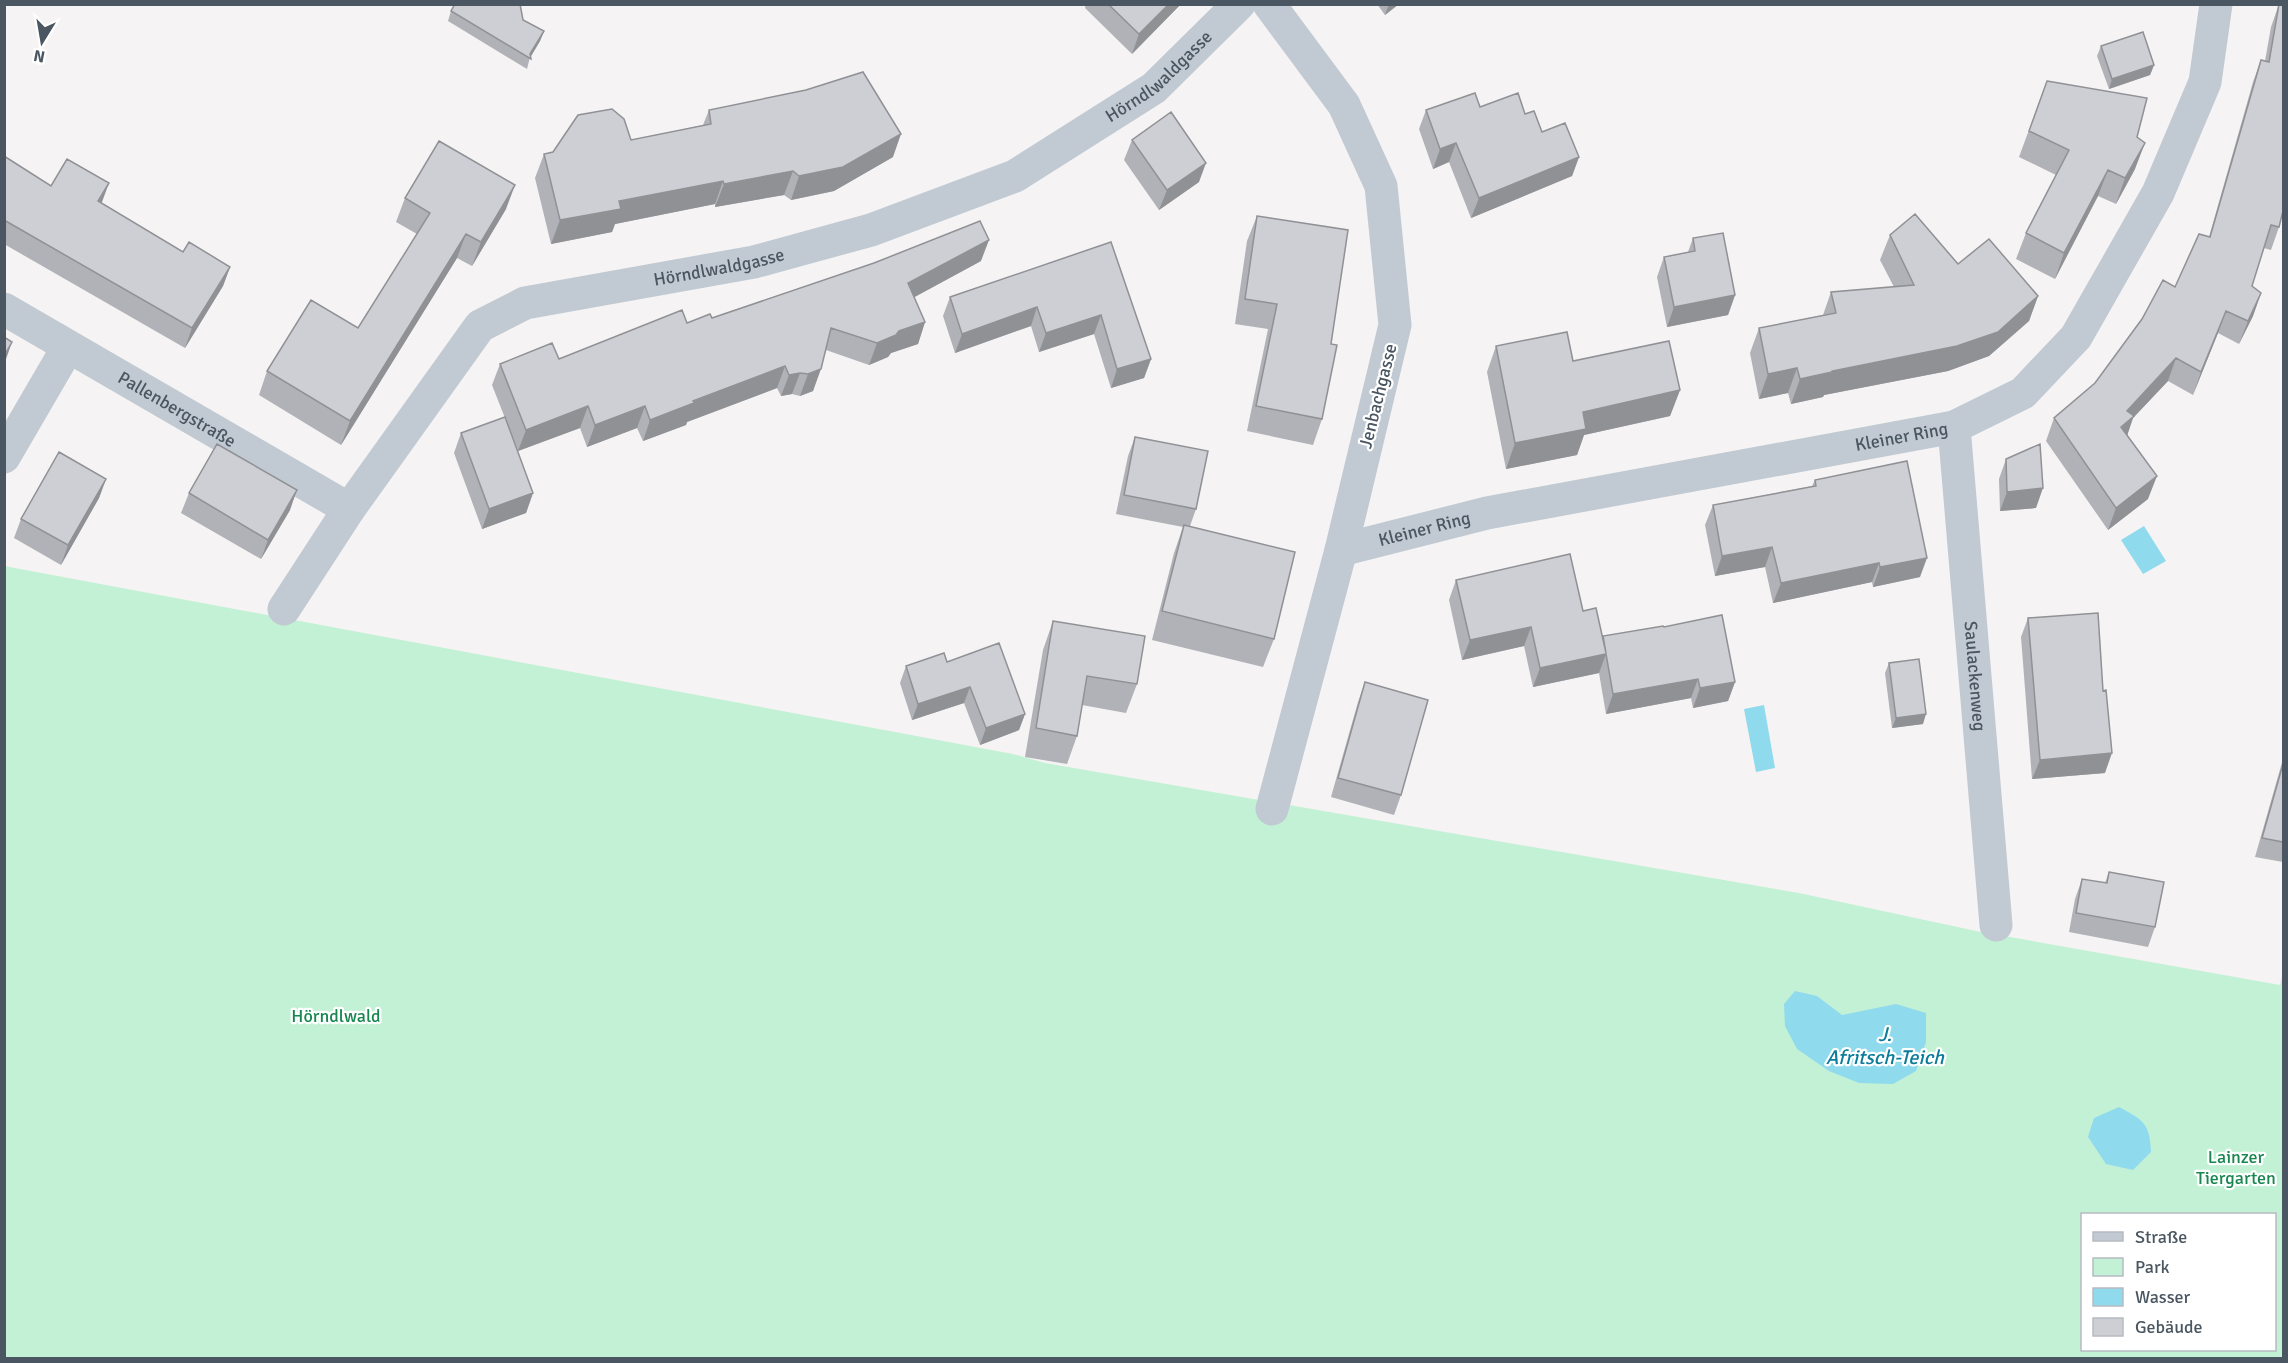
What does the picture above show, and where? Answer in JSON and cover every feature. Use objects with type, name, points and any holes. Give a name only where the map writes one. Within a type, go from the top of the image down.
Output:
[{"type":"street","name":"Hörndlwaldgasse","points":[[284,609],[349,509],[480,326],[525,303],[754,262],[860,233],[1015,176],[1154,88],[1239,4]]},
{"type":"street","name":"Jenbachgasse","points":[[1269,4],[1344,105],[1381,186],[1395,325],[1341,550],[1272,809]]},
{"type":"street","name":"Kleiner Ring","points":[[1341,550],[1488,513],[1954,427],[2023,393],[2076,337],[2158,193],[2205,82],[2216,4]]},
{"type":"street","name":"Pallenbergstraße","points":[[4,309],[349,509]]},
{"type":"street","points":[[4,457],[68,347]]},
{"type":"street","name":"Saulackenweg","points":[[1954,427],[1996,926]]},
{"type":"green space","points":[[4,566],[1013,754],[1045,763],[1799,893],[1976,931],[2280,985],[2283,973],[2283,1358],[5,1358]]},
{"type":"water","points":[[2144,526],[2166,561],[2143,574],[2121,540]]},
{"type":"water","points":[[1764,705],[1775,768],[1756,772],[1744,709]]},
{"type":"water","name":"J. Afritsch-Teich","points":[[1795,991],[1817,996],[1842,1015],[1896,1004],[1926,1013],[1926,1042],[1916,1071],[1893,1084],[1859,1083],[1829,1071],[1797,1049],[1785,1026],[1784,1004]]},
{"type":"water","points":[[2119,1107],[2139,1119],[2147,1128],[2149,1135],[2151,1152],[2133,1170],[2106,1164],[2088,1137],[2094,1118]]},
{"type":"building","points":[[455,4],[520,4],[523,20],[544,31],[530,54],[531,59],[451,11]]},
{"type":"building","points":[[1108,4],[1169,4],[1139,34]]},
{"type":"building","points":[[2279,4],[2283,5],[2283,211],[2279,227],[2271,225],[2252,286],[2261,293],[2248,321],[2226,311],[2201,372],[2176,358],[2127,411],[2134,416],[2121,427],[2157,476],[2116,508],[2054,418],[2095,383],[2142,319],[2163,280],[2175,287],[2199,234],[2210,237],[2261,60],[2269,62]]},
{"type":"building","points":[[2143,32],[2154,65],[2112,79],[2101,46]]},
{"type":"building","points":[[863,72],[901,134],[843,167],[799,176],[793,171],[724,184],[723,181],[619,201],[621,209],[560,220],[544,154],[553,152],[578,115],[612,109],[624,119],[631,140],[711,124],[709,110],[806,90]]},
{"type":"building","points":[[2047,81],[2147,98],[2137,137],[2145,143],[2125,178],[2108,170],[2064,253],[2026,233],[2069,150],[2029,131]]},
{"type":"building","points":[[1475,93],[1480,107],[1518,93],[1525,114],[1534,111],[1542,132],[1565,123],[1579,157],[1479,198],[1456,143],[1440,149],[1426,110]]},
{"type":"building","points":[[1171,112],[1206,163],[1167,190],[1132,140]]},
{"type":"building","points":[[439,141],[515,185],[481,242],[466,234],[350,421],[267,371],[311,300],[358,328],[430,213],[405,198]]},
{"type":"building","points":[[4,156],[51,186],[67,159],[109,183],[98,201],[183,252],[189,242],[230,267],[192,328],[4,220]]},
{"type":"building","points":[[1915,214],[1958,264],[1989,239],[2038,296],[1998,332],[1957,346],[1800,379],[1797,368],[1768,374],[1759,328],[1836,313],[1831,292],[1914,285],[1890,235]]},
{"type":"building","points":[[1257,216],[1348,230],[1331,344],[1337,345],[1322,419],[1256,406],[1277,304],[1245,299]]},
{"type":"building","points":[[980,221],[989,240],[908,283],[925,322],[899,331],[896,335],[877,343],[831,328],[821,369],[808,374],[789,375],[785,366],[650,420],[645,406],[595,425],[588,406],[526,430],[500,364],[552,343],[559,359],[682,310],[687,323],[710,314],[712,318],[874,263]]},
{"type":"building","points":[[1723,233],[1735,295],[1674,307],[1664,257],[1695,251],[1693,238]]},
{"type":"building","points":[[1111,242],[1151,359],[1117,369],[1101,315],[1046,333],[1037,307],[962,334],[950,297]]},
{"type":"building","points":[[1567,332],[1573,361],[1669,341],[1680,390],[1583,412],[1586,429],[1515,443],[1496,346]]},
{"type":"building","points":[[4,337],[12,342],[4,356]]},
{"type":"building","points":[[505,417],[533,493],[489,509],[461,433]]},
{"type":"building","points":[[1135,437],[1208,451],[1196,509],[1124,495]]},
{"type":"building","points":[[217,444],[297,490],[268,540],[189,493]]},
{"type":"building","points":[[2040,444],[2043,488],[2007,492],[2006,459]]},
{"type":"building","points":[[59,452],[106,479],[68,545],[21,519]]},
{"type":"building","points":[[1907,461],[1927,558],[1880,567],[1879,563],[1781,583],[1772,547],[1722,556],[1713,505],[1816,486],[1815,480]]},
{"type":"building","points":[[1184,525],[1295,552],[1274,639],[1162,611]]},
{"type":"building","points":[[1570,554],[1583,611],[1596,608],[1606,653],[1603,636],[1722,615],[1735,682],[1700,688],[1698,679],[1613,694],[1606,654],[1540,668],[1531,627],[1470,640],[1456,580]]},
{"type":"building","points":[[2098,613],[2103,691],[2106,690],[2112,753],[2040,760],[2028,618]]},
{"type":"building","points":[[1053,621],[1145,636],[1137,684],[1087,676],[1077,736],[1036,728]]},
{"type":"building","points":[[999,643],[1025,714],[986,728],[970,687],[918,704],[906,666],[944,653],[947,662]]},
{"type":"building","points":[[1919,659],[1926,714],[1896,718],[1889,663]]},
{"type":"building","points":[[1365,682],[1428,700],[1401,795],[1338,778]]},
{"type":"building","points":[[2283,764],[2283,842],[2262,838]]},
{"type":"building","points":[[2109,872],[2164,882],[2155,927],[2076,913],[2082,879],[2107,883]]},
{"type":"park label","name":"Hörndlwald","points":[[336,1016]]},
{"type":"park label","name":"Lainzer Tiergarten","points":[[2236,1167]]}]
